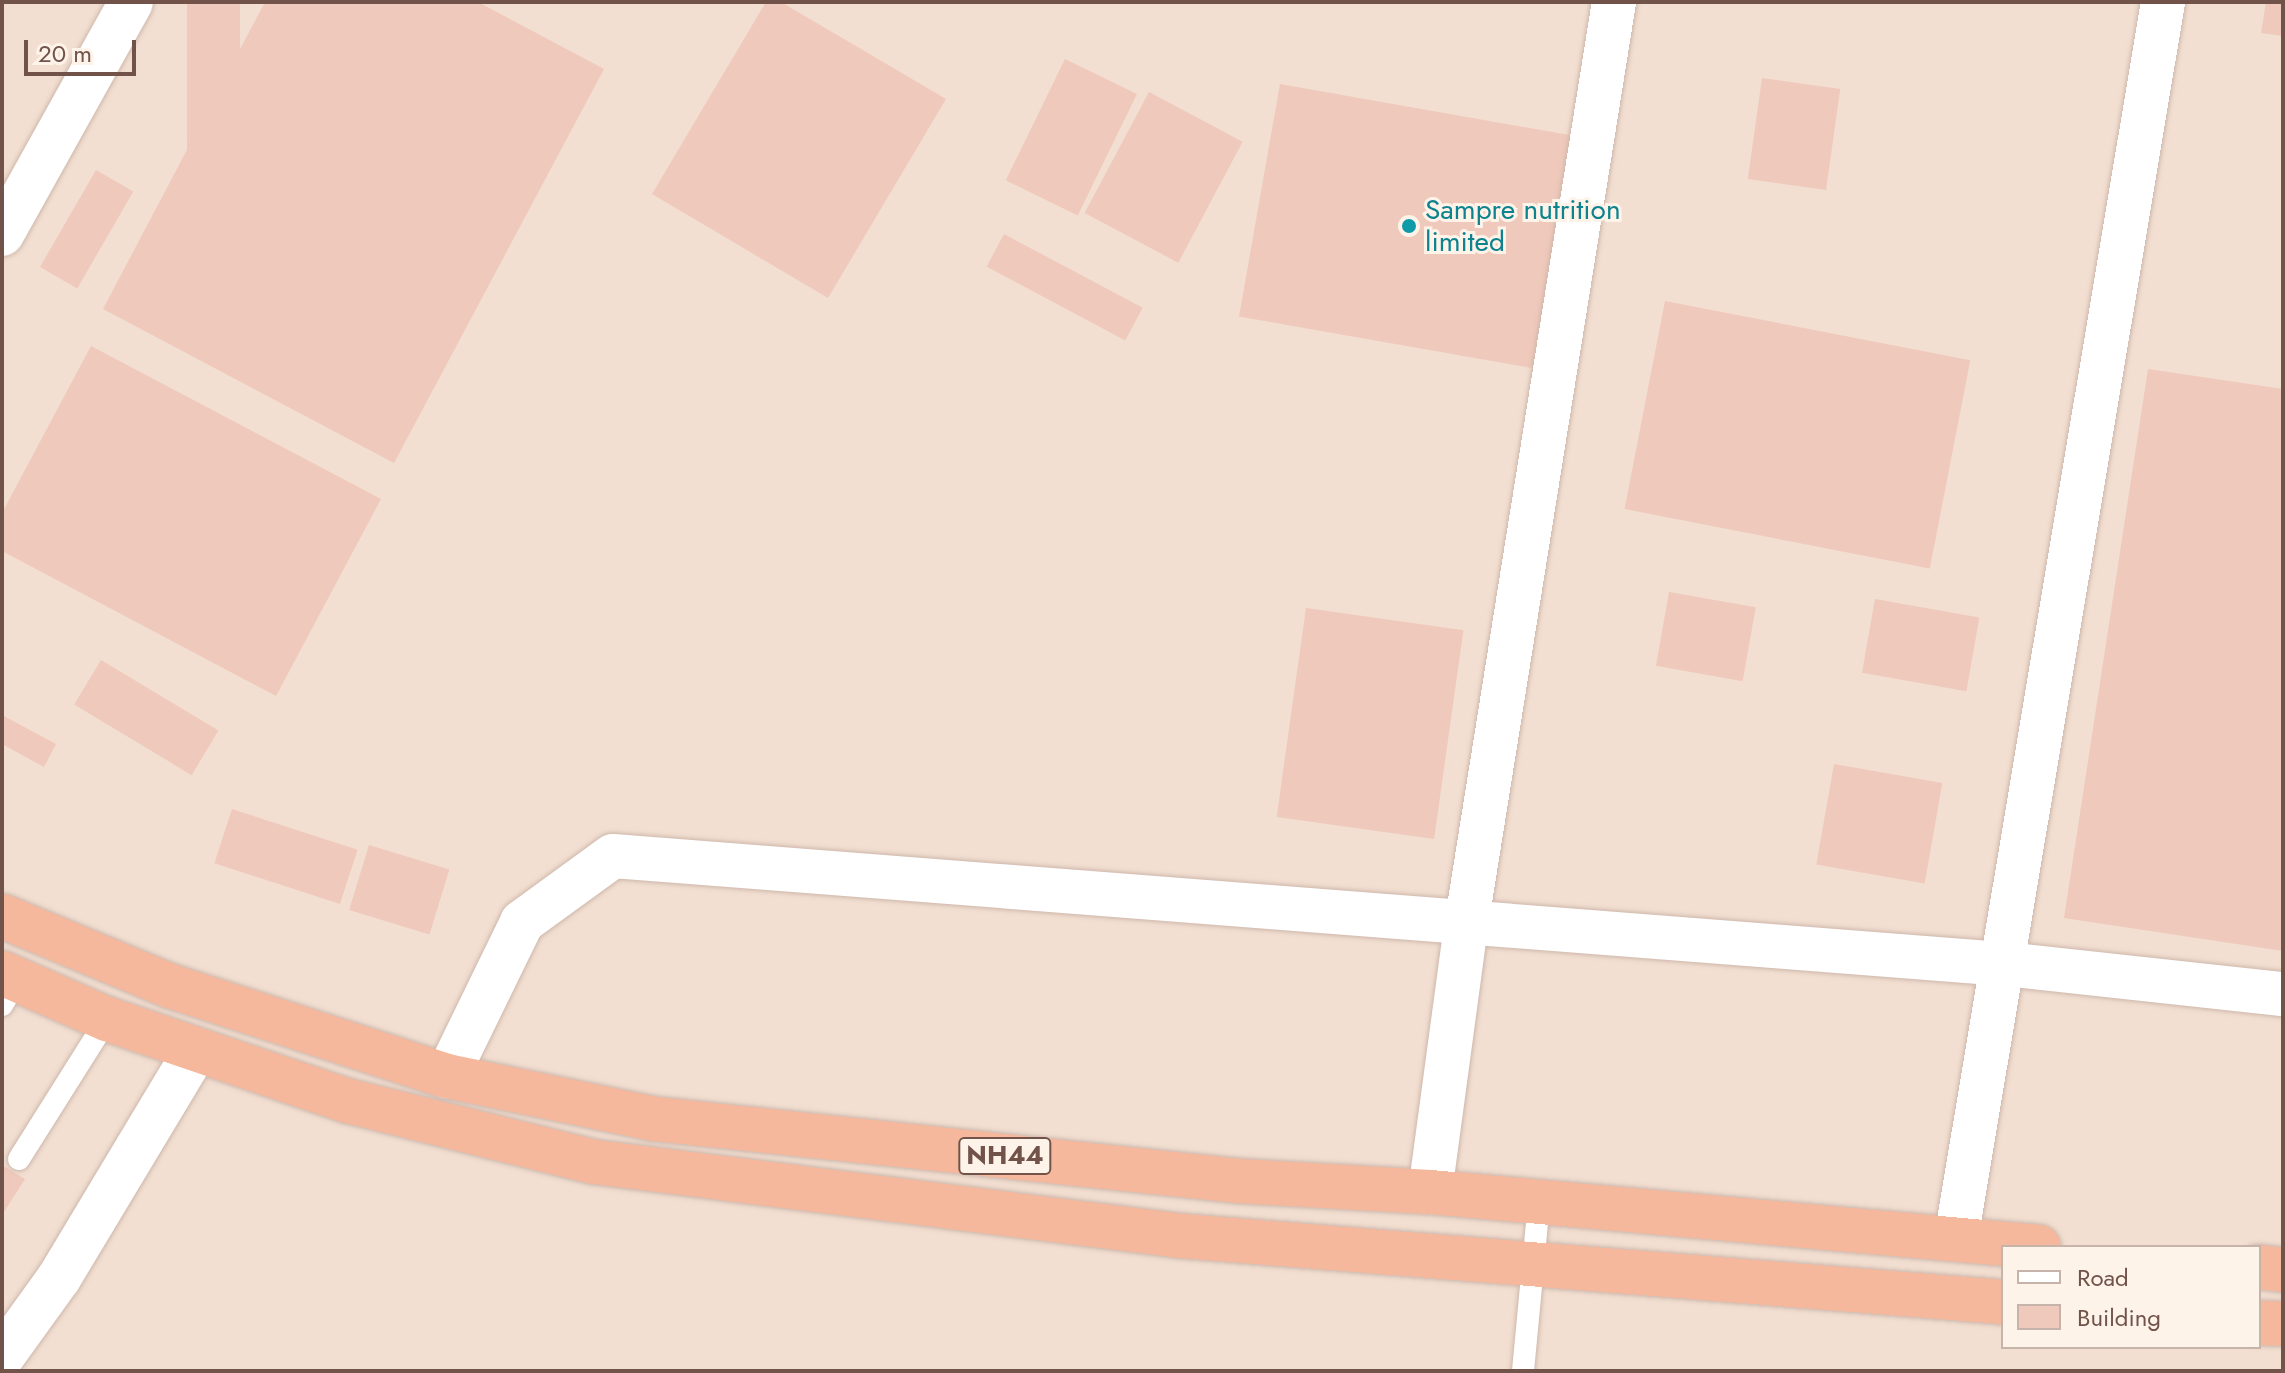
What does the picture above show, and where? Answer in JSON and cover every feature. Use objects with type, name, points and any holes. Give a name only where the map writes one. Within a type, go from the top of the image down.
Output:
[{"type":"highway","name":"NH44","points":[[2,916],[170,986],[447,1076],[655,1119],[1239,1181],[1430,1192],[2018,1245]]},
{"type":"highway","name":"NH44","points":[[7,986],[348,1101],[595,1162],[1182,1236],[2001,1302]]},
{"type":"highway","points":[[2261,1267],[2283,1270]]},
{"type":"highway","points":[[2261,1323],[2283,1324]]},
{"type":"street","points":[[2,234],[131,2]]},
{"type":"street","points":[[1430,1192],[1466,926],[1614,2]]},
{"type":"street","points":[[1956,1239],[2005,964],[2163,2]]},
{"type":"street","points":[[447,1076],[522,922],[613,856],[1466,926],[2005,964],[2283,994]]},
{"type":"street","points":[[2,1357],[59,1278],[196,1050]]},
{"type":"lane","points":[[19,1159],[107,1019]]},
{"type":"lane","points":[[1523,1371],[1539,1202]]},
{"type":"shaded area","points":[[2,2],[2283,2],[2283,1371],[2,1371]]},
{"type":"building","points":[[187,2],[240,2],[240,178],[187,178]]},
{"type":"building","points":[[265,2],[478,2],[604,69],[394,463],[103,309]]},
{"type":"building","points":[[766,2],[781,2],[946,99],[828,298],[652,194]]},
{"type":"building","points":[[2266,2],[2283,2],[2283,36],[2261,33]]},
{"type":"building","points":[[1065,59],[1137,94],[1078,215],[1006,180]]},
{"type":"building","points":[[1762,78],[1840,89],[1826,190],[1748,179]]},
{"type":"building","name":"Sampre nutrition limited","points":[[1280,84],[1579,137],[1538,369],[1239,316]]},
{"type":"building","points":[[1149,92],[1243,142],[1178,263],[1085,213]]},
{"type":"building","points":[[96,170],[133,192],[77,288],[40,267]]},
{"type":"building","points":[[1004,234],[1143,308],[1125,340],[987,267]]},
{"type":"building","points":[[1665,301],[1970,360],[1930,568],[1625,509]]},
{"type":"building","points":[[91,346],[381,499],[276,696],[2,551],[2,513]]},
{"type":"building","points":[[2148,369],[2283,389],[2283,951],[2064,918]]},
{"type":"building","points":[[1669,592],[1756,607],[1743,681],[1656,666]]},
{"type":"building","points":[[1875,599],[1979,617],[1966,691],[1862,673]]},
{"type":"building","points":[[1306,608],[1463,630],[1434,839],[1277,817]]},
{"type":"building","points":[[101,660],[218,731],[192,775],[74,705]]},
{"type":"building","points":[[2,715],[56,744],[44,767],[2,744]]},
{"type":"building","points":[[1834,764],[1942,783],[1925,884],[1816,864]]},
{"type":"building","points":[[232,809],[358,850],[340,904],[214,863]]},
{"type":"building","points":[[369,845],[449,870],[429,935],[349,910]]},
{"type":"building","points":[[2,1165],[25,1179],[2,1215]]},
{"type":"place","name":"Sampre nutrition limited","points":[[1409,226]]}]
